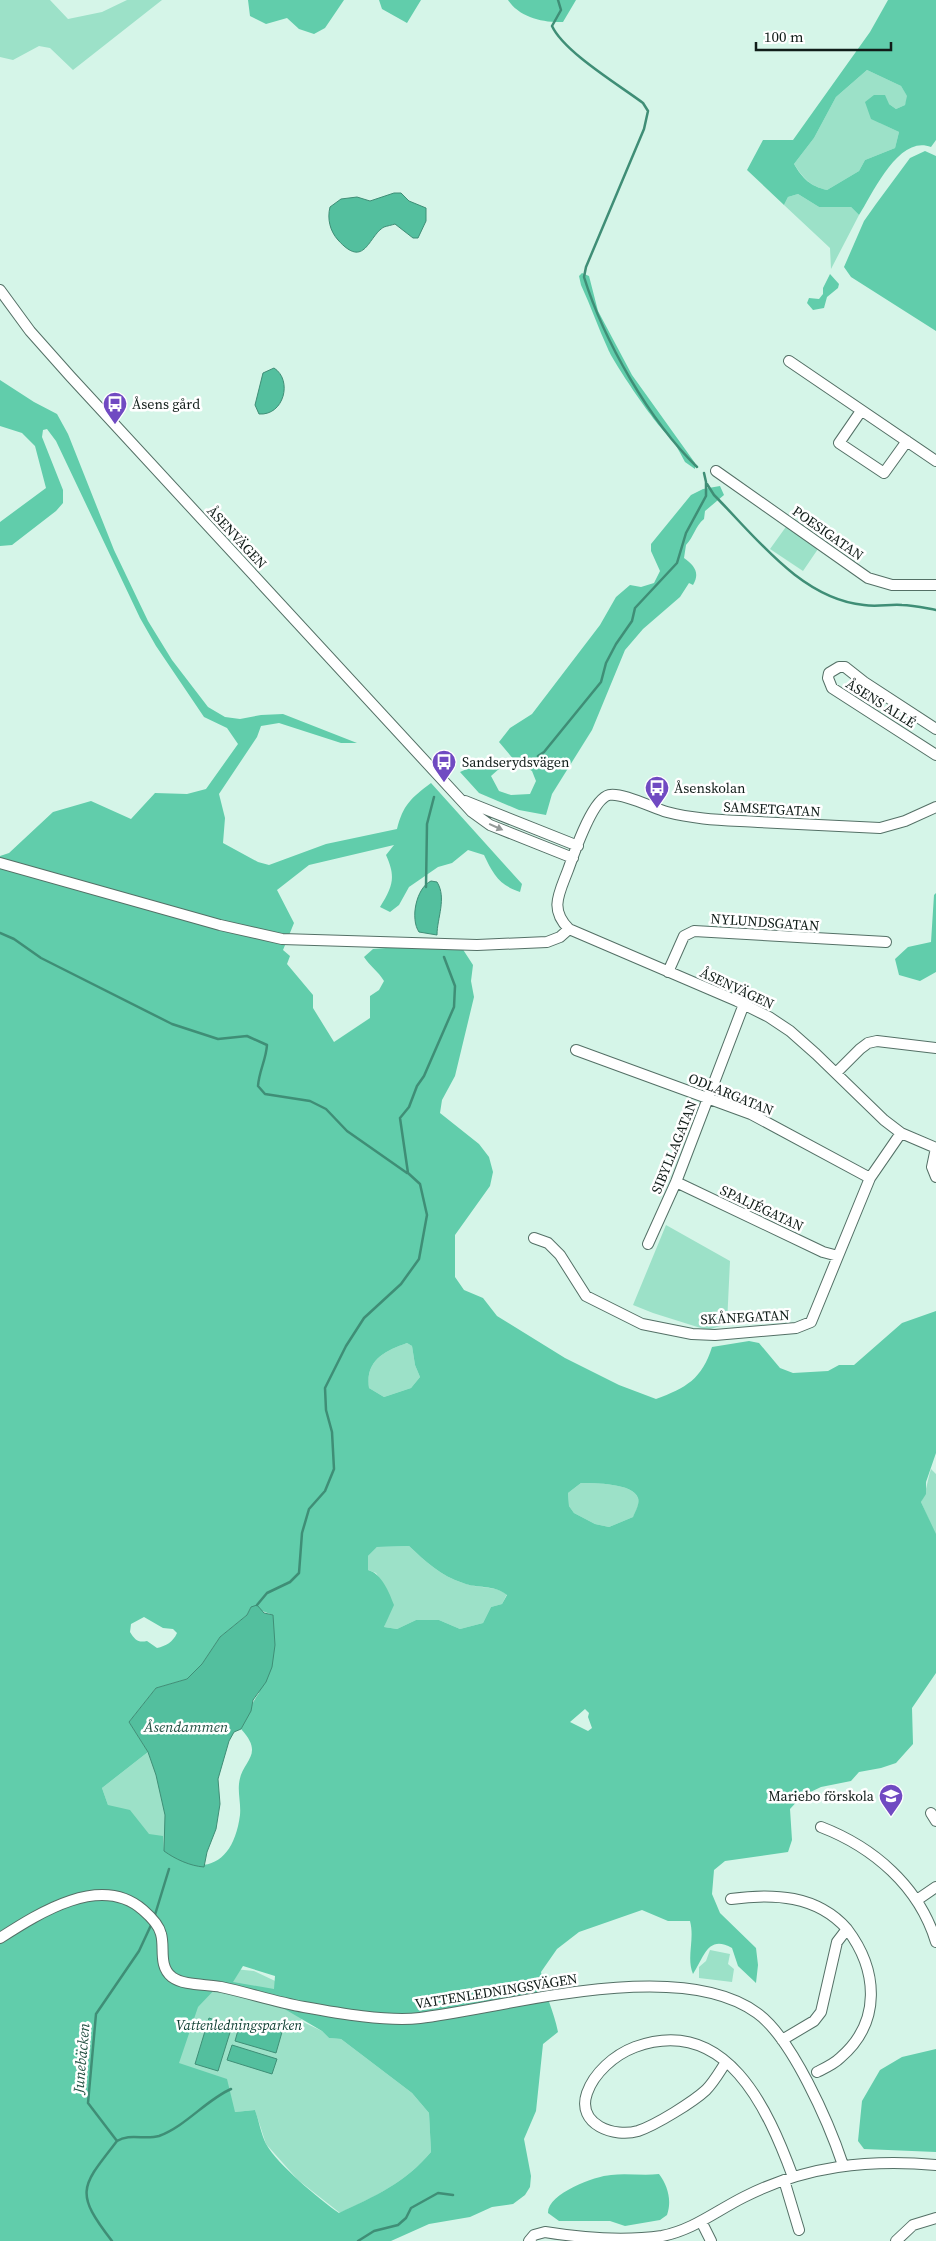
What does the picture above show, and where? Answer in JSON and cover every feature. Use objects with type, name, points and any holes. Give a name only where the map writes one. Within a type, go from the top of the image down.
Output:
[{"type":"street","name":"ÅSENVÄGEN","points":[[0,290],[30,331],[76,383],[472,812],[490,825],[573,858]]},
{"type":"street","points":[[789,362],[936,461]]},
{"type":"street","points":[[861,411],[839,444],[884,473],[907,441]]},
{"type":"street","name":"POESIGATAN","points":[[716,471],[875,582],[892,585],[936,585]]},
{"type":"street","name":"ÅSENS ALLÉ","points":[[936,729],[864,682],[845,667],[839,667],[829,673],[828,678],[832,688],[936,755]]},
{"type":"street","name":"SAMSETGATAN","points":[[578,846],[594,809],[600,800],[608,795],[617,795],[650,808],[690,818],[880,828],[905,821],[936,807]]},
{"type":"street","name":"ÅSENVÄGEN","points":[[458,797],[483,810],[578,846]]},
{"type":"street","points":[[0,863],[220,925],[282,939],[477,945],[547,942],[560,937],[569,929],[560,920],[557,903],[578,846]]},
{"type":"street","name":"ÅSENVÄGEN","points":[[569,929],[744,1004],[790,1030],[836,1073],[869,1108],[902,1133],[936,1148]]},
{"type":"street","name":"NYLUNDSGATAN","points":[[668,972],[684,936],[694,931],[802,939],[886,942]]},
{"type":"street","name":"SIBYLLAGATAN","points":[[648,1244],[676,1182],[744,1004]]},
{"type":"street","points":[[836,1073],[868,1043],[877,1041],[936,1048]]},
{"type":"street","name":"ODLARGATAN","points":[[576,1050],[707,1100],[751,1114],[870,1178]]},
{"type":"street","name":"SKÅNEGATAN","points":[[534,1238],[548,1243],[560,1255],[586,1296],[642,1324],[692,1334],[715,1335],[796,1328],[811,1322],[870,1178],[902,1133]]},
{"type":"street","points":[[936,1148],[932,1167],[936,1177]]},
{"type":"street","name":"SPALJÉGATAN","points":[[676,1182],[823,1252],[838,1256]]},
{"type":"street","points":[[820,1827],[857,1844],[872,1854],[898,1877],[918,1900],[936,1942]]},
{"type":"street","points":[[918,1900],[936,1887]]},
{"type":"street","name":"VATTENLEDNINGSVÄGEN","points":[[0,1938],[53,1909],[100,1894],[128,1900],[149,1916],[158,1927],[162,1938],[164,1963],[171,1976],[180,1980],[222,1987],[305,2007],[357,2014],[417,2018],[611,1987],[671,1988],[720,1996],[747,2007],[765,2020],[782,2040],[824,2113],[843,2165]]},
{"type":"street","points":[[731,1899],[765,1895],[796,1899],[823,1909],[840,1921],[859,1945],[871,1977],[866,2022],[848,2051],[838,2060],[817,2072]]},
{"type":"street","points":[[782,2040],[814,2020],[820,2012],[837,1942],[848,1930]]},
{"type":"street","points":[[726,2062],[707,2090],[649,2128],[616,2134],[605,2131],[595,2124],[588,2115],[586,2096],[596,2076],[607,2064],[632,2049],[663,2041],[679,2042],[711,2052],[726,2062],[743,2077],[766,2111],[788,2178],[799,2230]]},
{"type":"street","points":[[529,2241],[538,2233],[562,2238],[663,2239],[702,2222],[742,2198],[788,2178],[843,2165],[897,2162],[936,2165]]},
{"type":"street","points":[[896,2241],[913,2225],[936,2218]]},
{"type":"street","points":[[702,2222],[711,2241]]},
{"type":"green space","points":[[0,0],[50,0],[68,19],[102,12],[127,0],[162,0],[73,70],[50,48],[39,46],[13,60],[0,57]]},
{"type":"green space","points":[[867,70],[901,86],[908,97],[905,105],[896,109],[889,104],[880,123],[899,132],[895,148],[865,160],[859,171],[827,190],[816,186],[804,178],[794,164],[814,138],[836,97]]},
{"type":"green space","points":[[798,194],[819,207],[851,207],[859,215],[831,269],[830,248],[784,205],[788,197]]},
{"type":"green space","points":[[788,524],[820,546],[803,571],[770,549]]},
{"type":"green space","points":[[666,1225],[730,1261],[727,1324],[707,1330],[633,1305]]},
{"type":"green space","points":[[407,1343],[412,1346],[415,1365],[420,1377],[411,1388],[384,1397],[369,1388],[370,1370],[378,1358],[391,1349]]},
{"type":"green space","points":[[931,1469],[936,1474],[936,1536],[921,1502]]},
{"type":"green space","points":[[581,1483],[612,1485],[629,1489],[638,1498],[633,1517],[609,1527],[595,1524],[574,1513],[569,1506],[568,1493]]},
{"type":"green space","points":[[409,1546],[440,1572],[455,1580],[469,1585],[497,1589],[507,1594],[502,1604],[491,1607],[483,1623],[460,1629],[439,1620],[416,1620],[397,1629],[384,1627],[390,1604],[388,1593],[376,1573],[368,1570],[368,1556],[377,1547]]},
{"type":"green space","name":"Vattenledningsparken","points":[[148,1752],[207,1879],[195,1965],[254,1971],[309,1997],[301,2021],[322,2031],[329,2038],[341,2039],[412,2093],[429,2113],[431,2152],[411,2172],[389,2188],[340,2213],[298,2180],[266,2144],[255,2110],[235,2112],[152,2058],[108,1805],[102,1788]]},
{"type":"green space","points":[[710,1950],[730,1954],[728,1964],[734,1969],[732,1982],[699,1978],[699,1967],[706,1961]]},
{"type":"shaded area","points":[[248,0],[344,0],[325,28],[314,34],[299,29],[287,18],[266,24],[250,16]]},
{"type":"shaded area","points":[[379,0],[421,0],[407,23],[382,9]]},
{"type":"shaded area","points":[[508,0],[576,0],[563,22],[555,22],[525,15],[518,11]]},
{"type":"shaded area","points":[[888,0],[936,0],[936,140],[931,147],[919,145],[908,149],[898,157],[879,180],[859,215],[851,207],[819,207],[798,194],[788,197],[784,205],[747,170],[763,140],[793,140],[870,32]],"holes":[[[867,70],[901,86],[907,96],[905,105],[896,109],[889,104],[885,95],[874,95],[865,102],[871,119],[899,132],[895,148],[865,160],[859,171],[827,190],[811,184],[804,178],[794,164],[814,138],[836,97]]]},
{"type":"shaded area","points":[[925,151],[936,156],[936,331],[851,277],[844,267],[864,221],[910,158]]},
{"type":"shaded area","points":[[582,273],[589,276],[598,311],[632,375],[695,463],[695,469],[685,462],[672,438],[658,425],[612,356],[581,285],[579,276]]},
{"type":"shaded area","points":[[830,274],[839,284],[838,288],[827,297],[824,308],[813,310],[807,303],[809,298],[819,299],[823,294],[823,288]]},
{"type":"shaded area","points":[[0,380],[57,414],[68,434],[114,550],[148,621],[172,660],[208,707],[225,717],[240,719],[261,715],[283,714],[357,743],[341,743],[279,723],[261,726],[257,737],[219,794],[225,818],[223,843],[258,862],[269,865],[326,844],[397,829],[405,808],[418,793],[431,783],[522,884],[520,892],[507,886],[497,878],[484,855],[468,850],[452,863],[438,867],[409,887],[399,905],[390,912],[380,907],[392,881],[391,869],[386,855],[394,845],[309,865],[277,890],[294,923],[283,950],[290,956],[287,964],[313,995],[313,1008],[334,1042],[370,1018],[370,996],[379,990],[384,981],[364,957],[373,949],[436,944],[462,948],[473,965],[471,981],[474,997],[455,1076],[442,1100],[440,1113],[479,1144],[489,1157],[493,1172],[490,1186],[455,1235],[455,1277],[464,1290],[483,1298],[497,1316],[565,1358],[619,1385],[656,1399],[676,1391],[692,1381],[703,1367],[712,1347],[749,1341],[759,1343],[780,1368],[793,1373],[828,1371],[839,1365],[854,1365],[902,1323],[936,1311],[936,1453],[926,1482],[926,1494],[921,1502],[936,1534],[936,1673],[912,1708],[913,1744],[896,1763],[859,1772],[851,1781],[821,1787],[802,1796],[790,1809],[792,1840],[788,1852],[725,1861],[714,1870],[712,1894],[720,1913],[756,1948],[758,1965],[756,1983],[738,1966],[732,1948],[724,1944],[717,1944],[708,1949],[693,1974],[690,1961],[692,1935],[690,1921],[668,1921],[642,1910],[579,1932],[557,1949],[541,1972],[558,2032],[543,2044],[536,2111],[524,2139],[531,2176],[530,2187],[525,2195],[513,2204],[492,2207],[470,2217],[429,2224],[391,2241],[0,2241],[0,856],[9,853],[53,812],[91,801],[131,819],[155,793],[187,794],[206,789],[238,744],[227,728],[204,717],[156,646],[140,618],[56,441],[47,429],[43,430],[42,437],[63,490],[63,503],[56,511],[12,545],[0,546],[0,522],[46,488],[35,446],[22,433],[0,426]],"holes":[[[407,1343],[412,1346],[415,1365],[420,1377],[411,1388],[384,1397],[369,1388],[370,1370],[378,1358],[391,1349]],[[581,1483],[612,1485],[629,1489],[638,1498],[637,1508],[633,1517],[609,1527],[595,1524],[574,1513],[569,1506],[568,1493]],[[409,1546],[440,1572],[455,1580],[469,1585],[496,1589],[507,1595],[502,1604],[491,1607],[483,1623],[460,1629],[439,1620],[416,1620],[397,1629],[384,1627],[394,1605],[381,1579],[368,1570],[368,1556],[377,1547]],[[251,1607],[273,1615],[259,1693],[241,1729],[252,1746],[252,1752],[239,1784],[240,1815],[237,1831],[224,1855],[204,1865],[192,1864],[179,1860],[164,1851],[163,1836],[149,1834],[130,1810],[108,1805],[102,1788],[148,1752],[129,1722],[156,1688],[187,1679],[202,1664],[220,1637],[247,1615]],[[144,1617],[163,1628],[173,1629],[177,1633],[169,1643],[157,1648],[147,1641],[141,1642],[137,1640],[130,1632],[131,1624]],[[585,1709],[589,1713],[588,1717],[592,1728],[588,1731],[570,1722]],[[243,1966],[275,1976],[274,1989],[233,1982]],[[218,1986],[259,1994],[322,2031],[329,2038],[341,2039],[412,2093],[429,2113],[431,2152],[411,2172],[389,2188],[339,2213],[280,2162],[264,2140],[255,2110],[235,2112],[227,2079],[179,2063],[198,2007]]]},
{"type":"shaded area","points":[[720,486],[724,495],[705,511],[704,519],[686,545],[684,558],[694,567],[696,573],[693,585],[689,583],[680,597],[643,629],[625,650],[592,730],[552,794],[546,815],[519,810],[479,793],[460,772],[487,760],[497,761],[500,768],[491,776],[499,791],[511,795],[530,794],[536,781],[532,771],[515,761],[499,742],[510,728],[532,714],[600,625],[616,597],[630,585],[641,587],[654,583],[660,571],[651,551],[651,544],[691,495],[703,489]]},
{"type":"shaded area","points":[[936,893],[936,972],[920,981],[899,975],[895,959],[908,947],[931,942],[934,895]]},
{"type":"shaded area","points":[[936,2049],[936,2152],[864,2149],[858,2141],[862,2101],[880,2070],[902,2057]]},
{"type":"shaded area","points":[[617,2174],[659,2174],[667,2189],[669,2199],[667,2215],[660,2220],[625,2226],[610,2221],[559,2221],[548,2213],[555,2199],[584,2182]]},
{"type":"water","points":[[394,193],[401,193],[409,201],[426,208],[426,221],[418,238],[413,238],[395,224],[384,227],[360,251],[354,252],[338,240],[330,225],[330,207],[341,199],[357,197],[370,201]]},
{"type":"water","points":[[274,368],[280,374],[283,381],[283,396],[275,409],[268,413],[259,414],[255,405],[263,373]]},
{"type":"water","points":[[431,881],[437,882],[441,895],[437,935],[419,932],[415,920],[418,897]]},
{"type":"water","name":"Åsendammen","points":[[257,1605],[264,1613],[273,1615],[275,1645],[272,1667],[266,1682],[253,1700],[251,1711],[241,1729],[234,1732],[229,1741],[218,1779],[220,1804],[216,1829],[207,1852],[204,1867],[188,1864],[164,1851],[165,1815],[156,1775],[148,1752],[129,1722],[156,1688],[187,1679],[202,1664],[220,1637],[247,1615],[251,1607]]},
{"type":"water","points":[[209,2018],[232,2026],[218,2071],[195,2064]]},
{"type":"water","points":[[241,2020],[282,2032],[276,2053],[235,2041]]},
{"type":"water","points":[[232,2045],[277,2059],[272,2074],[227,2060]]},
{"type":"waterway","points":[[558,0],[561,10],[552,26],[558,36],[580,57],[643,103],[648,111],[644,129],[586,267],[584,277],[603,327],[630,378],[662,426],[697,467]]},
{"type":"waterway","points":[[538,756],[544,752],[601,682],[606,663],[632,621],[635,608],[677,563],[686,533],[706,496],[704,473]]},
{"type":"waterway","points":[[707,484],[714,495],[763,547],[800,579],[820,591],[841,600],[864,605],[906,605],[936,610]]},
{"type":"waterway","points":[[426,887],[427,824],[434,797]]},
{"type":"waterway","points":[[0,933],[14,939],[41,958],[172,1024],[218,1039],[247,1036],[267,1045],[258,1086],[265,1094],[310,1101],[326,1109],[347,1131],[407,1173]]},
{"type":"waterway","points":[[257,1605],[267,1593],[290,1582],[299,1573],[302,1533],[309,1509],[325,1491],[334,1469],[332,1432],[326,1410],[325,1388],[346,1346],[364,1318],[401,1284],[419,1259],[427,1215],[420,1184],[408,1173],[400,1118],[409,1107],[454,1007],[455,986],[444,957]]},
{"type":"waterway","name":"Junebäcken","points":[[154,1918],[169,1869]]},
{"type":"waterway","name":"Junebäcken","points":[[112,2241],[100,2225],[87,2200],[90,2180],[117,2141],[88,2103],[96,2014],[139,1951],[152,1923]]},
{"type":"waterway","points":[[117,2141],[127,2137],[154,2137],[169,2132],[231,2089]]},
{"type":"waterway","points":[[358,2241],[374,2231],[398,2225],[406,2218],[411,2208],[438,2193],[453,2195]]},
{"type":"place","name":"Åsens gård","points":[[115,425]]},
{"type":"place","name":"Sandserydsvägen","points":[[444,783]]},
{"type":"place","name":"Åsenskolan","points":[[657,809]]},
{"type":"place","name":"Mariebo förskola","points":[[891,1817]]}]
